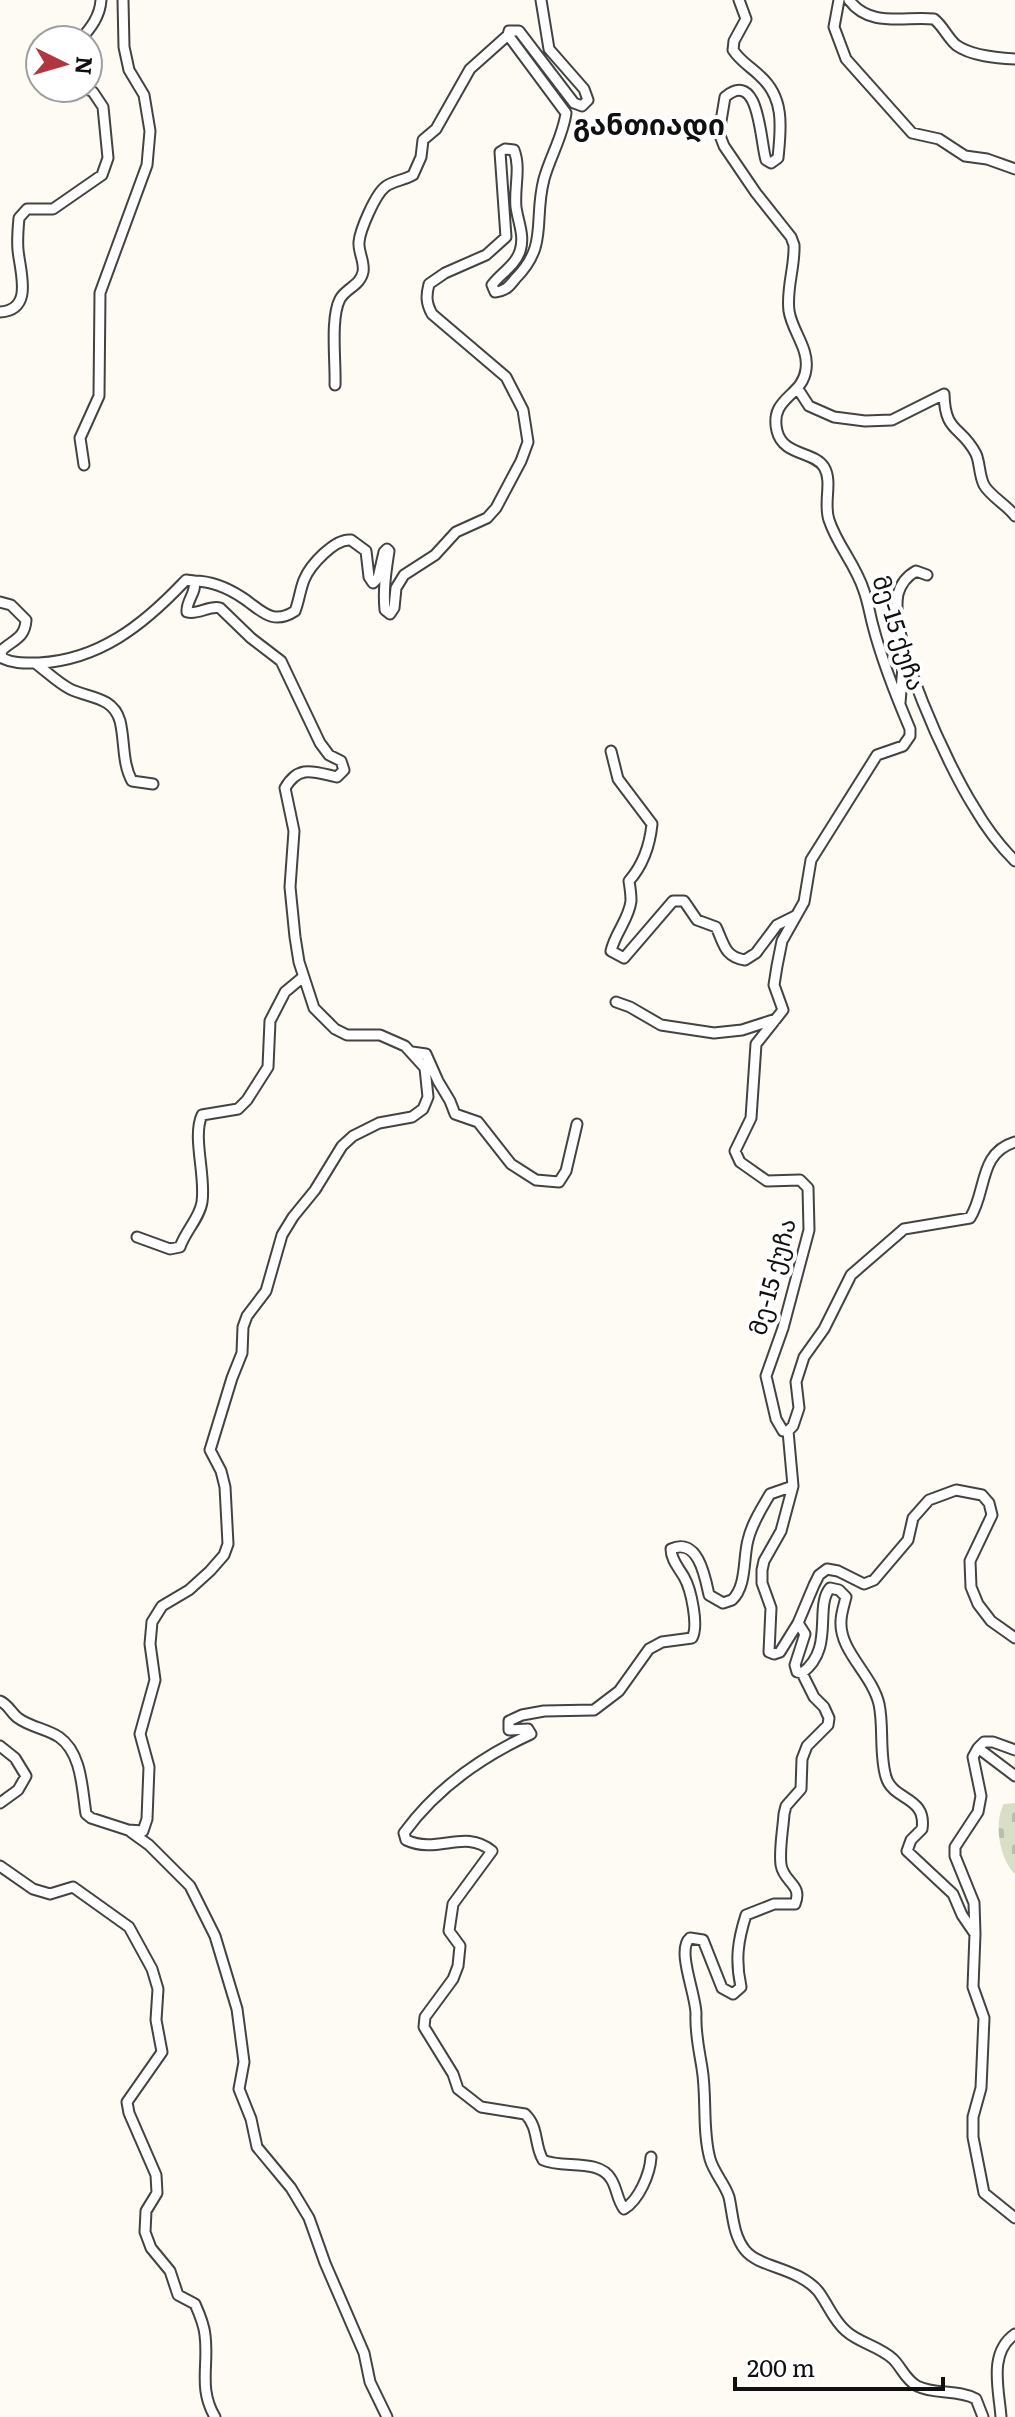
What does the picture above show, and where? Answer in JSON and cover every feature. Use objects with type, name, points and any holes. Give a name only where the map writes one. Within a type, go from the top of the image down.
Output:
[{"type":"street","points":[[93,24],[101,0]]},
{"type":"street","points":[[84,465],[80,438],[99,396],[100,293],[147,165],[150,131],[144,95],[129,70],[124,47],[123,0]]},
{"type":"street","points":[[335,385],[336,311],[341,297],[359,283],[363,274],[360,233],[385,186],[413,175],[421,157],[423,140],[436,129],[470,69],[513,29],[519,31],[568,97],[577,105],[587,103],[584,89],[549,49],[541,0]]},
{"type":"street","name":"მე-15 ქუჩა","points":[[739,0],[746,19],[734,41],[733,50],[775,94],[781,120],[778,158],[771,163],[766,160],[757,106],[749,95],[739,91],[725,97],[719,133],[724,146],[756,193],[791,237],[794,245],[789,311],[807,366],[804,381],[778,409],[777,434],[795,452],[819,462],[825,468],[828,484],[826,510],[833,531],[855,566],[865,592],[873,627],[910,729],[903,746],[877,755],[817,849],[808,869],[804,902],[782,941],[777,966],[774,985],[784,1007],[779,1018],[756,1044],[751,1118],[735,1151],[740,1162],[767,1181],[800,1180],[805,1183],[810,1197],[809,1230],[783,1328],[766,1376],[776,1419],[783,1431],[788,1431]]},
{"type":"street","points":[[839,0],[834,27],[846,59],[912,133],[939,139],[965,156],[987,159],[1015,169]]},
{"type":"street","points":[[849,0],[855,8],[872,18],[934,19],[964,49],[1015,59]]},
{"type":"street","points":[[0,602],[11,605],[26,620],[19,639],[5,647],[1,655],[15,663],[72,659],[102,649],[139,625],[186,580],[229,589],[266,616],[279,618],[295,611],[305,577],[319,560],[344,539],[366,551],[369,577],[373,583],[378,578],[384,552],[389,551],[384,577],[384,602],[385,610],[390,614],[394,608],[396,588],[404,575],[435,555],[456,532],[487,518],[496,508],[528,442],[523,410],[506,377],[432,314],[426,294],[429,284],[494,250],[506,237],[500,152],[505,149],[514,150],[517,158],[516,205],[522,235],[521,249],[512,266],[492,285],[495,292],[506,289],[524,271],[538,246],[540,197],[566,113],[508,35]]},
{"type":"street","points":[[0,312],[14,309],[20,303],[24,289],[18,244],[19,218],[27,209],[53,209],[102,175],[108,158],[101,104]]},
{"type":"street","points":[[798,389],[809,406],[834,417],[865,421],[892,420],[944,394],[945,413],[952,428],[976,454],[985,487],[1015,516]]},
{"type":"street","points":[[900,706],[904,652],[898,595],[906,576],[916,571],[927,575]]},
{"type":"street","points":[[0,1701],[8,1705],[17,1718],[60,1738],[69,1747],[77,1761],[86,1814],[141,1832],[147,1819],[149,1767],[140,1734],[155,1680],[150,1644],[152,1622],[162,1606],[189,1590],[210,1571],[224,1555],[228,1544],[225,1487],[210,1450],[242,1353],[243,1327],[247,1316],[266,1291],[282,1235],[342,1146],[379,1123],[412,1117],[423,1109],[428,1097],[425,1068],[405,1046],[380,1035],[347,1035],[335,1029],[314,1008],[299,962],[291,905],[294,831],[285,788],[292,776],[301,772],[337,777],[344,770],[344,765],[329,755],[320,743],[289,677],[275,655],[251,638],[220,608],[187,612],[195,590],[194,581]]},
{"type":"street","points":[[904,652],[950,765],[974,808],[1015,861]]},
{"type":"street","points":[[35,663],[69,689],[107,702],[121,723],[126,771],[132,781],[153,784]]},
{"type":"street","points":[[611,751],[618,779],[652,824],[651,839],[638,871],[629,881],[631,903],[614,937],[611,951],[624,958],[673,901],[684,901],[697,920],[716,927],[726,952],[745,960],[756,953],[777,925],[798,915]]},
{"type":"street","points":[[137,1237],[170,1249],[180,1247],[202,1207],[204,1175],[197,1128],[200,1119],[202,1115],[238,1109],[247,1100],[268,1067],[270,1021],[285,992],[303,977]]},
{"type":"street","points":[[616,1002],[661,1025],[714,1033],[742,1030],[779,1018]]},
{"type":"street","points":[[412,1052],[426,1054],[455,1114],[478,1122],[511,1164],[536,1180],[559,1182],[566,1171],[577,1124]]},
{"type":"street","points":[[1015,1142],[997,1151],[989,1161],[970,1218],[904,1229],[851,1275],[824,1329],[804,1357],[796,1382],[799,1408],[788,1431],[793,1486],[781,1531],[762,1570],[762,1583],[771,1608],[769,1652],[774,1654],[780,1652],[798,1623],[819,1575],[827,1569],[864,1584],[874,1580],[908,1540],[913,1518],[929,1500],[956,1490],[982,1495],[989,1503],[992,1515],[970,1561],[971,1587],[978,1604],[991,1621],[1015,1638]]},
{"type":"street","points":[[651,2157],[650,2170],[633,2202],[624,2209],[611,2179],[604,2171],[543,2160],[529,2117],[481,2107],[458,2089],[453,2074],[424,2027],[425,2017],[453,1979],[458,1966],[460,1946],[449,1931],[453,1904],[492,1851],[481,1842],[466,1839],[434,1847],[411,1843],[404,1833],[416,1816],[448,1785],[488,1756],[531,1734],[528,1729],[509,1730],[509,1721],[544,1711],[594,1710],[619,1691],[649,1649],[662,1642],[692,1638],[697,1623],[687,1581],[671,1555],[671,1549],[682,1546],[689,1549],[702,1565],[709,1595],[723,1603],[732,1600],[741,1587],[748,1538],[756,1519],[770,1494],[793,1486]]},
{"type":"street","points":[[802,1673],[820,1648],[824,1627],[824,1595],[830,1588],[839,1590],[846,1597],[840,1620],[842,1637],[871,1682],[879,1704],[886,1778],[915,1803],[922,1814],[922,1829],[911,1840],[907,1851],[953,1894],[975,1934]]},
{"type":"street","points":[[798,1623],[805,1634],[795,1665],[797,1672],[802,1673],[829,1718],[828,1725],[807,1746],[802,1759],[801,1789],[786,1806],[784,1814],[781,1866],[799,1895],[795,1904],[774,1904],[746,1915],[737,1948],[741,1987],[733,1994],[722,1988],[703,1940],[690,1938],[683,1950],[696,2006],[695,2036],[702,2068],[709,2156],[728,2194],[733,2223],[745,2250],[753,2257],[789,2270],[810,2283],[848,2333],[893,2359],[906,2378],[919,2387],[966,2394],[976,2399],[983,2417]]},
{"type":"street","points":[[1015,1750],[993,1742],[984,1742],[978,1748],[973,1757],[981,1796],[978,1812],[955,1847],[955,1856],[974,1903],[973,1987],[984,2018],[981,2088],[973,2117],[973,2137],[984,2193],[1015,2218]]},
{"type":"street","points":[[0,1746],[15,1758],[26,1776],[18,1790],[0,1803]]},
{"type":"street","points":[[978,1748],[1015,1776]]},
{"type":"street","points":[[128,1830],[149,1845],[190,1886],[215,1936],[237,2009],[244,2062],[239,2089],[251,2119],[257,2147],[291,2188],[309,2218],[364,2353],[370,2382],[387,2417]]},
{"type":"street","points":[[0,1866],[33,1889],[50,1894],[73,1887],[129,1927],[156,1980],[156,2020],[162,2052],[127,2102],[156,2175],[157,2193],[146,2211],[145,2232],[151,2248],[170,2271],[178,2295],[195,2304],[200,2315],[205,2334],[206,2401],[215,2417]]},
{"type":"street","points":[[1001,2417],[997,2391],[998,2359],[1008,2338],[1015,2334]]},
{"type":"green space","points":[[1015,1803],[1015,1874],[1002,1851],[999,1821],[1004,1804]]},
{"type":"district","name":"განთიადი","points":[[649,125]]}]
